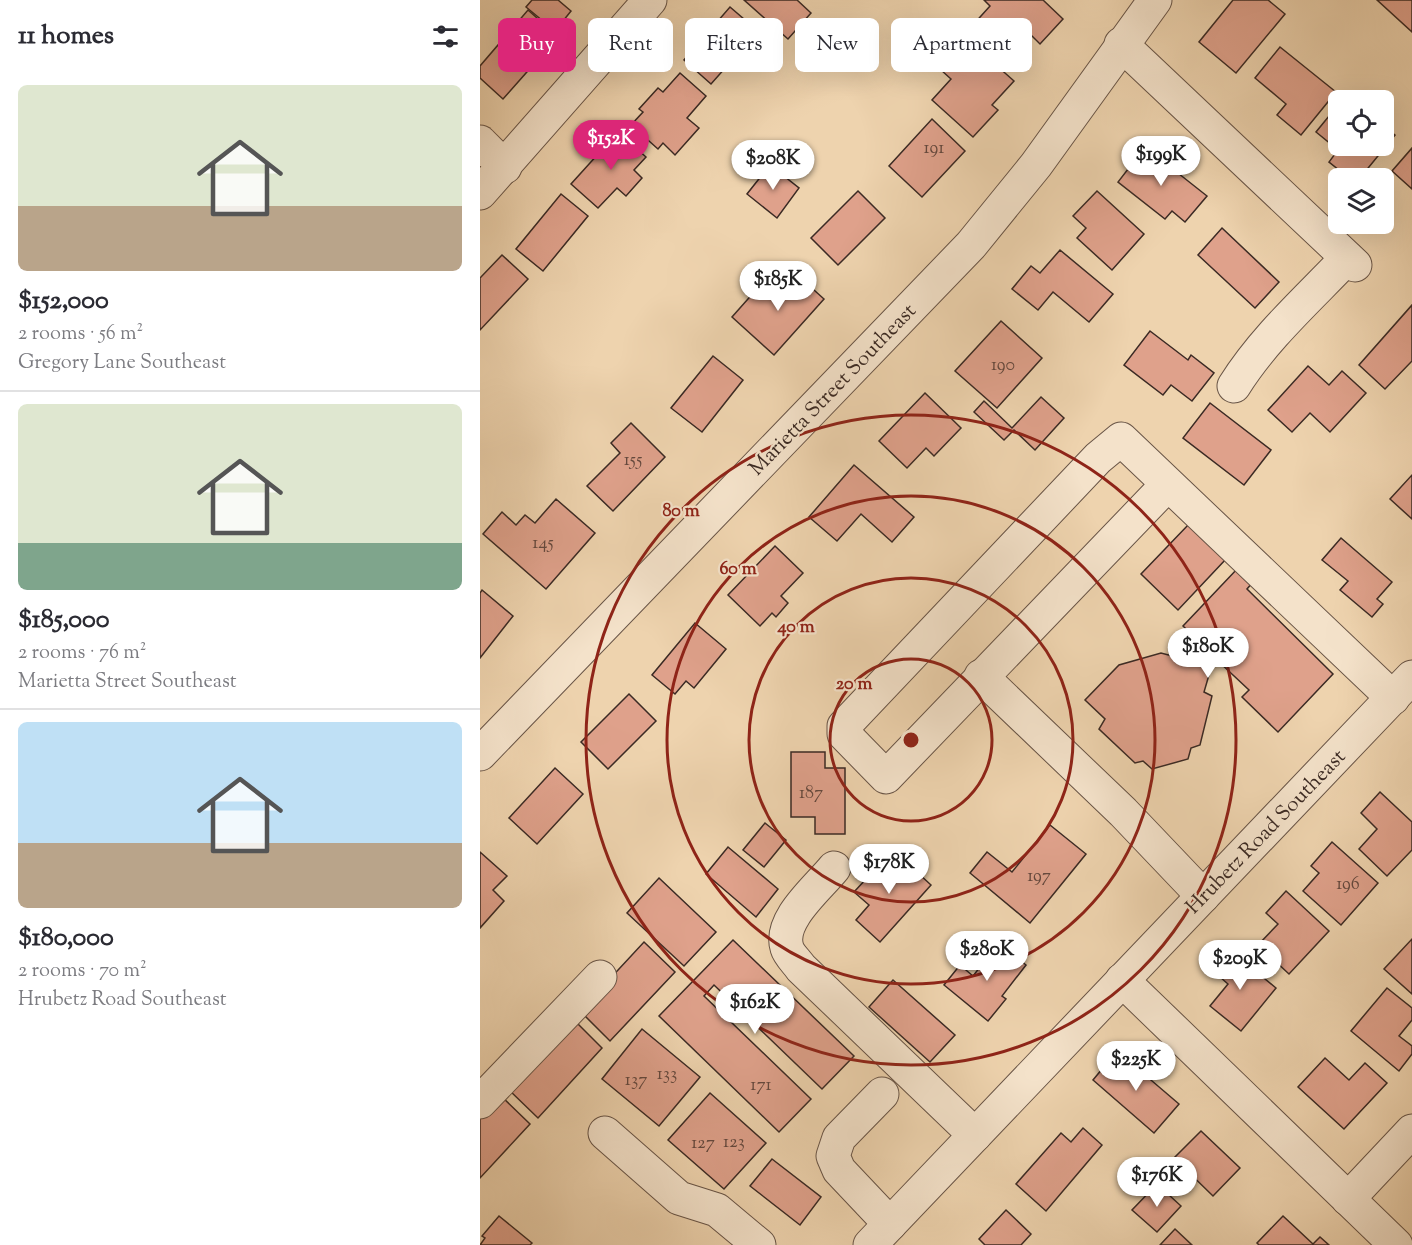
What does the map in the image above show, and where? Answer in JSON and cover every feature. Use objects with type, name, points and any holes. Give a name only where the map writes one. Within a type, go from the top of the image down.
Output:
[{"type":"street","points":[[480,193],[650,0]]},
{"type":"street","name":"Marietta Street Southeast","points":[[480,753],[972,245],[1036,165],[1121,44],[1155,0]]},
{"type":"street","points":[[1121,44],[1351,262],[1269,340],[1248,364],[1234,386]]},
{"type":"street","points":[[480,142],[505,167]]},
{"type":"street","points":[[1168,484],[886,777],[844,734],[844,726],[1098,458],[1121,439],[1168,484],[1402,688]]},
{"type":"street","points":[[981,676],[1123,812],[1203,896]]},
{"type":"street","name":"Hrubetz Road Southeast","points":[[880,1235],[1402,688]]},
{"type":"street","points":[[834,868],[793,917],[784,936],[787,951],[801,968],[975,1135]]},
{"type":"street","points":[[480,1102],[600,977]]},
{"type":"street","points":[[1122,980],[1396,1245]]},
{"type":"street","points":[[880,1235],[832,1156],[839,1138],[882,1094]]},
{"type":"street","points":[[1348,1199],[1412,1131]]},
{"type":"street","points":[[605,1133],[679,1198],[717,1210],[759,1245]]},
{"type":"building","points":[[532,0],[558,0],[571,11],[565,18],[539,18],[526,7]]},
{"type":"building","points":[[744,0],[797,0],[811,13],[807,18],[795,18],[795,31],[788,39],[783,35],[783,18],[764,18]]},
{"type":"building","points":[[984,0],[1043,0],[1063,19],[1040,44],[1032,36],[1032,18],[979,18],[990,6]]},
{"type":"building","points":[[1233,0],[1268,0],[1285,14],[1236,73],[1199,42]]},
{"type":"building","points":[[1377,0],[1412,0],[1412,32]]},
{"type":"building","points":[[730,7],[743,18],[720,18]]},
{"type":"building","points":[[528,10],[537,18],[521,18]]},
{"type":"building","points":[[498,45],[498,72],[527,72],[503,99],[480,78],[480,66]]},
{"type":"building","points":[[1280,47],[1334,90],[1328,90],[1328,102],[1301,135],[1277,115],[1286,104],[1255,78]]},
{"type":"building","points":[[698,72],[722,72],[711,84]]},
{"type":"building","points":[[943,72],[1004,72],[1014,81],[992,105],[998,110],[973,137],[932,100],[951,79]]},
{"type":"building","points":[[680,73],[706,96],[687,118],[699,128],[675,155],[663,143],[658,149],[631,125],[643,112],[639,109],[658,88],[663,92]]},
{"type":"building","points":[[1328,117],[1328,142],[1316,132]]},
{"type":"building","points":[[932,119],[965,151],[922,197],[889,166]]},
{"type":"building","points":[[618,132],[646,157],[634,170],[642,178],[626,196],[617,188],[598,208],[571,184]]},
{"type":"building","points":[[1145,147],[1207,196],[1185,222],[1172,211],[1165,219],[1118,182]]},
{"type":"building","points":[[1412,148],[1412,189],[1394,173],[1394,169]]},
{"type":"building","points":[[1334,156],[1378,156],[1368,168],[1336,168],[1329,162]]},
{"type":"building","points":[[770,165],[799,188],[777,218],[747,194]]},
{"type":"building","points":[[858,191],[885,218],[838,265],[811,238]]},
{"type":"building","points":[[1097,191],[1144,234],[1112,270],[1077,238],[1086,228],[1073,216]]},
{"type":"building","points":[[561,194],[588,216],[543,271],[516,249]]},
{"type":"building","points":[[1222,228],[1279,282],[1255,308],[1198,255]]},
{"type":"building","points":[[1060,250],[1113,294],[1089,322],[1053,292],[1038,310],[1012,289],[1031,266],[1040,273]]},
{"type":"building","points":[[502,255],[528,279],[480,330],[480,278]]},
{"type":"building","points":[[795,273],[824,299],[774,355],[732,317],[763,282],[776,294]]},
{"type":"building","points":[[1412,305],[1412,361],[1385,389],[1359,365]]},
{"type":"building","points":[[1001,321],[1042,358],[997,408],[955,371]]},
{"type":"building","points":[[1150,331],[1188,360],[1191,355],[1214,373],[1192,401],[1171,385],[1163,395],[1124,365]]},
{"type":"building","points":[[713,356],[743,380],[702,432],[671,408]]},
{"type":"building","points":[[1308,366],[1329,385],[1342,371],[1366,393],[1330,432],[1310,413],[1292,432],[1268,410]]},
{"type":"building","points":[[925,393],[961,428],[934,456],[926,448],[907,468],[879,441]]},
{"type":"building","points":[[1041,397],[1064,418],[1035,450],[1014,430],[1004,440],[974,412],[984,401],[1012,428]]},
{"type":"building","points":[[1210,403],[1271,450],[1244,485],[1183,438]]},
{"type":"building","points":[[631,423],[665,457],[613,511],[587,486],[620,453],[611,443]]},
{"type":"building","points":[[854,465],[914,517],[892,542],[861,514],[837,541],[809,517]]},
{"type":"building","points":[[1412,475],[1412,519],[1390,499]]},
{"type":"building","points":[[556,499],[595,533],[546,589],[483,534],[502,512],[516,525],[525,515],[535,523]]},
{"type":"building","points":[[1189,524],[1226,559],[1178,610],[1141,574]]},
{"type":"building","points":[[1341,538],[1392,582],[1377,599],[1383,604],[1372,617],[1340,590],[1348,581],[1322,560]]},
{"type":"building","points":[[775,546],[803,573],[781,596],[788,603],[776,617],[772,613],[760,626],[728,595]]},
{"type":"building","points":[[1238,568],[1253,582],[1247,589],[1333,674],[1278,732],[1242,697],[1249,690],[1218,661],[1211,668],[1204,692],[1212,696],[1200,745],[1191,748],[1188,759],[1152,769],[1143,761],[1135,763],[1099,729],[1105,719],[1085,700],[1119,665],[1161,653],[1199,663],[1210,652],[1183,626]]},
{"type":"building","points":[[482,590],[513,616],[480,658],[480,593]]},
{"type":"building","points":[[695,623],[726,649],[694,688],[686,681],[675,694],[652,675]]},
{"type":"building","points":[[629,694],[656,721],[608,769],[581,742]]},
{"type":"building","points":[[791,752],[825,752],[825,768],[845,768],[845,834],[815,834],[815,817],[791,817]]},
{"type":"building","points":[[555,768],[583,794],[537,844],[509,818]]},
{"type":"building","points":[[1380,792],[1412,822],[1412,850],[1387,876],[1359,849],[1377,829],[1361,813]]},
{"type":"building","points":[[765,823],[786,840],[764,867],[743,850]]},
{"type":"building","points":[[1050,825],[1086,854],[1030,923],[970,873],[987,852],[1012,872]]},
{"type":"building","points":[[1332,842],[1378,883],[1341,925],[1303,891],[1319,873],[1311,866]]},
{"type":"building","points":[[728,847],[778,889],[756,917],[706,874]]},
{"type":"building","points":[[893,850],[931,885],[880,942],[856,920],[869,905],[854,892]]},
{"type":"building","points":[[480,852],[507,876],[493,890],[504,901],[480,928]]},
{"type":"building","points":[[659,878],[716,932],[684,966],[627,913]]},
{"type":"building","points":[[1286,891],[1329,931],[1289,974],[1258,945],[1278,924],[1266,913]]},
{"type":"building","points":[[1412,939],[1412,994],[1384,969]]},
{"type":"building","points":[[733,940],[854,1056],[822,1089],[714,985],[704,996],[811,1099],[779,1132],[659,1016]]},
{"type":"building","points":[[644,942],[675,972],[610,1041],[580,1011]]},
{"type":"building","points":[[999,943],[1026,965],[1002,996],[1006,999],[988,1021],[944,985],[960,965],[973,976]]},
{"type":"building","points":[[1229,949],[1276,988],[1241,1031],[1210,1006],[1228,984],[1212,970]]},
{"type":"building","points":[[893,980],[955,1035],[930,1062],[869,1007]]},
{"type":"building","points":[[1387,988],[1412,1008],[1412,1020],[1399,1036],[1412,1046],[1412,1054],[1399,1071],[1351,1031]]},
{"type":"building","points":[[572,1018],[602,1048],[538,1118],[507,1088]]},
{"type":"building","points":[[642,1029],[700,1077],[659,1126],[602,1079]]},
{"type":"building","points":[[1117,1051],[1179,1104],[1154,1133],[1093,1080]]},
{"type":"building","points":[[1325,1058],[1349,1080],[1365,1063],[1387,1083],[1344,1129],[1298,1087]]},
{"type":"building","points":[[710,1093],[766,1143],[724,1189],[668,1140]]},
{"type":"building","points":[[499,1094],[530,1124],[480,1178],[480,1114]]},
{"type":"building","points":[[1083,1128],[1102,1145],[1046,1211],[1016,1184],[1061,1133],[1071,1142]]},
{"type":"building","points":[[1201,1131],[1240,1168],[1213,1196],[1174,1158]]},
{"type":"building","points":[[772,1159],[821,1197],[800,1225],[750,1186]]},
{"type":"building","points":[[1157,1184],[1181,1206],[1157,1232],[1132,1210]]},
{"type":"building","points":[[1006,1210],[1031,1234],[1021,1245],[985,1245],[979,1239]]},
{"type":"building","points":[[499,1216],[532,1243],[530,1245],[480,1245],[485,1238],[482,1236]]},
{"type":"building","points":[[1283,1216],[1313,1244],[1320,1237],[1329,1245],[1259,1245],[1257,1243]]},
{"type":"building","points":[[1175,1229],[1192,1245],[1160,1245]]}]
